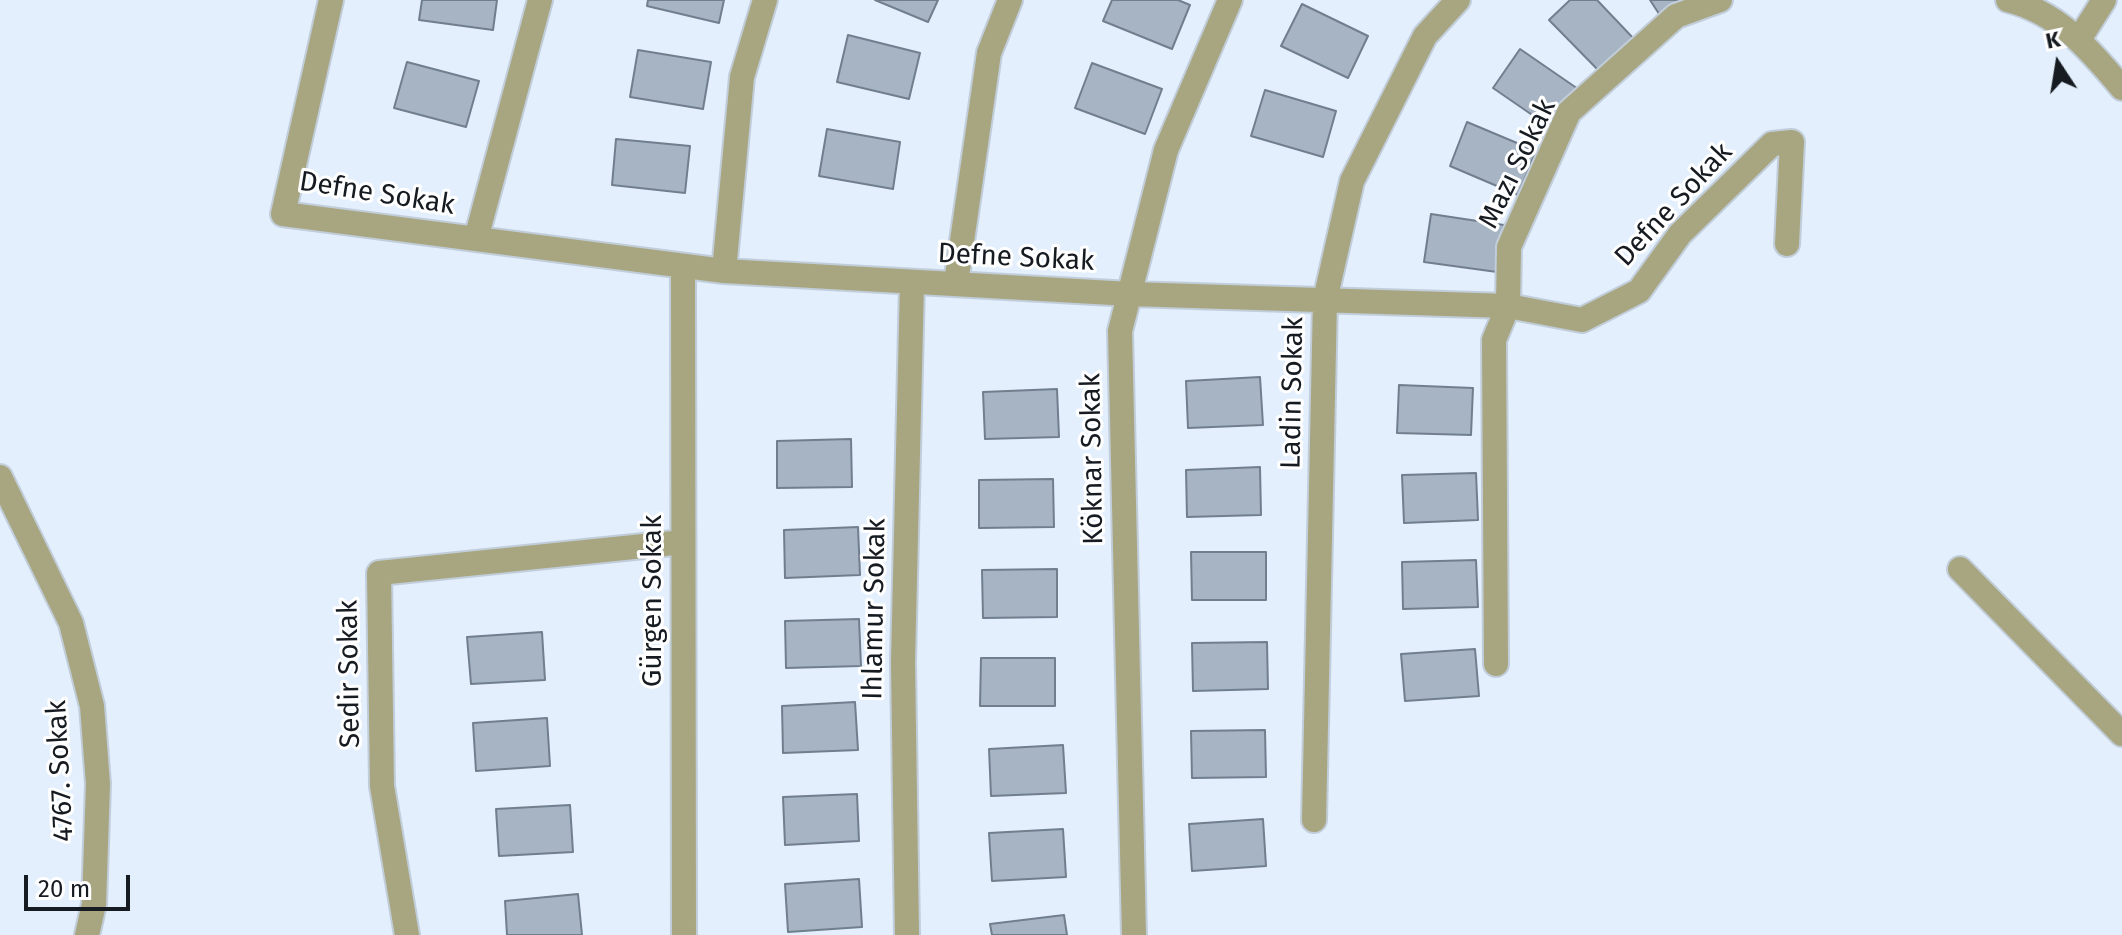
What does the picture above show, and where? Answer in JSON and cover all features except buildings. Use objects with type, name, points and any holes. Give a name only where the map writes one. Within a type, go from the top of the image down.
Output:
[{"type":"street","name":"Defne Sokak","points":[[331,0],[283,214],[724,271],[1130,294],[1508,306],[1582,320],[1639,291],[1680,234],[1772,144],[1792,142],[1787,244]]},
{"type":"street","points":[[476,239],[540,0]]},
{"type":"street","points":[[724,271],[742,77],[765,0]]},
{"type":"street","points":[[956,283],[989,53],[1010,0]]},
{"type":"street","name":"Köknar Sokak","points":[[1134,935],[1120,331],[1166,150],[1230,0]]},
{"type":"street","name":"Ladin Sokak","points":[[1314,820],[1325,300],[1352,181],[1425,36],[1458,0]]},
{"type":"street","name":"Mazı Sokak","points":[[1496,664],[1494,340],[1508,306],[1509,247],[1569,112],[1676,16],[1720,0]]},
{"type":"street","points":[[2008,0],[2033,6],[2080,38],[2122,88]]},
{"type":"street","points":[[2080,38],[2104,0]]},
{"type":"street","name":"Gürgen Sokak","points":[[683,266],[684,935]]},
{"type":"street","name":"Ihlamur Sokak","points":[[907,935],[903,662],[912,284]]},
{"type":"street","name":"4767. Sokak","points":[[0,477],[71,623],[92,706],[98,784],[94,904],[87,935]]},
{"type":"street","name":"Sedir Sokak","points":[[407,935],[382,786],[379,573],[683,542]]},
{"type":"street","points":[[1960,569],[2122,734]]}]
